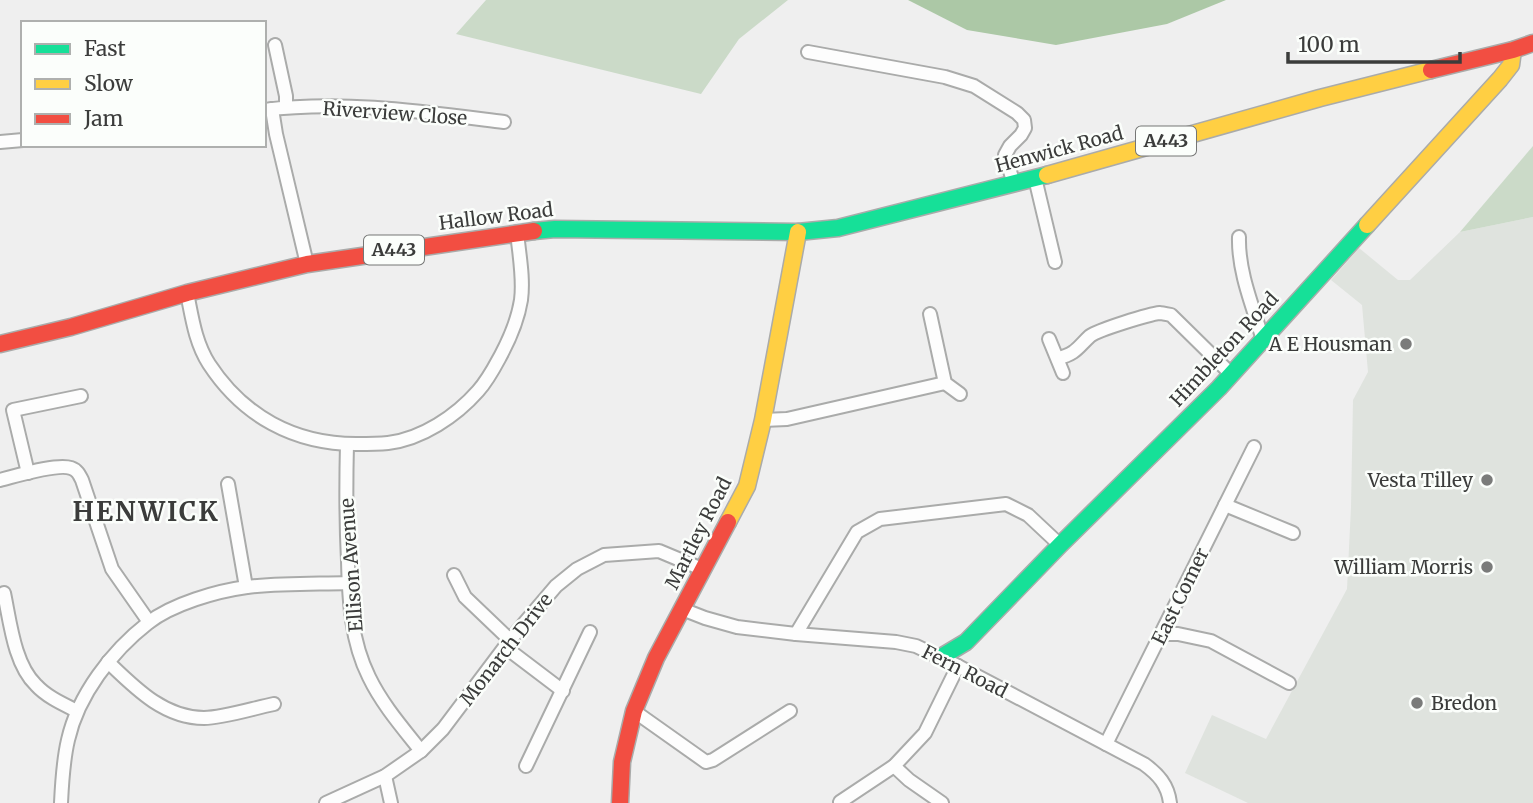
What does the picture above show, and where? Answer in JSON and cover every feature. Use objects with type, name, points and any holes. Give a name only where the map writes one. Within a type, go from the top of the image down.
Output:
[{"type":"main road","name":"Henwick Road","points":[[798,232],[838,228],[1014,184],[1320,98],[1533,43]]},
{"type":"main road","name":"Himbleton Road","points":[[942,657],[967,642],[1060,545],[1219,388],[1500,79],[1511,65],[1513,50]]},
{"type":"main road","name":"Hallow Road","points":[[0,344],[71,327],[187,293],[307,264],[516,232],[555,229],[798,232]]},
{"type":"main road","name":"Martley Road","points":[[620,803],[622,762],[635,711],[656,658],[747,486],[763,420],[798,232]]},
{"type":"street","points":[[275,45],[286,107]]},
{"type":"street","points":[[808,52],[945,77],[974,86],[1017,113],[1024,120],[1025,128],[1005,155],[1014,184]]},
{"type":"street","name":"Riverview Close","points":[[268,110],[340,106],[503,122]]},
{"type":"street","points":[[268,110],[307,264]]},
{"type":"street","points":[[0,142],[21,140]]},
{"type":"street","points":[[1035,178],[1055,262]]},
{"type":"street","points":[[187,293],[194,330],[208,362],[233,395],[265,420],[307,439],[347,444],[388,443],[407,439],[449,417],[480,390],[491,373],[508,342],[520,303],[523,285],[516,232]]},
{"type":"street","points":[[1240,237],[1239,250],[1245,280],[1263,340]]},
{"type":"street","points":[[929,312],[945,383],[960,394]]},
{"type":"street","points":[[1058,358],[1070,355],[1092,335],[1107,328],[1160,313],[1171,315],[1231,374]]},
{"type":"street","points":[[1049,339],[1063,373]]},
{"type":"street","points":[[763,420],[787,419],[945,383]]},
{"type":"street","points":[[28,473],[6,412],[81,396]]},
{"type":"street","name":"Ellison Avenue","points":[[347,444],[345,513],[348,583],[355,636],[370,679],[389,713],[421,751]]},
{"type":"street","name":"East Comer","points":[[1106,744],[1254,447]]},
{"type":"street","points":[[0,480],[65,467],[78,472],[112,569],[149,622]]},
{"type":"street","points":[[228,484],[246,587]]},
{"type":"street","points":[[796,634],[857,532],[880,519],[1006,505],[1028,515],[1060,545]]},
{"type":"street","points":[[1225,505],[1293,533]]},
{"type":"street","name":"Monarch Drive","points":[[326,803],[385,776],[421,751],[443,729],[507,644],[556,586],[577,569],[604,555],[659,551],[702,569]]},
{"type":"street","points":[[454,575],[464,597],[507,644],[563,691]]},
{"type":"street","points":[[61,803],[66,747],[77,711],[108,662],[149,622],[180,606],[246,587],[348,583]]},
{"type":"street","points":[[4,593],[13,638],[22,664],[34,684],[55,700],[77,711]]},
{"type":"street","name":"Fern Road","points":[[682,609],[737,627],[916,646],[942,657],[1154,771],[1166,786],[1171,803]]},
{"type":"street","points":[[526,766],[590,632]]},
{"type":"street","points":[[1162,634],[1178,634],[1211,641],[1289,682]]},
{"type":"street","points":[[108,662],[145,695],[174,713],[205,718],[274,704]]},
{"type":"street","points":[[836,800],[894,766],[925,733],[958,666]]},
{"type":"street","points":[[767,708],[777,719]]},
{"type":"street","points":[[635,711],[706,762],[790,711]]},
{"type":"street","points":[[894,766],[942,803]]},
{"type":"street","points":[[385,776],[391,803]]},
{"type":"shaded area","points":[[486,0],[788,0],[739,39],[701,94],[456,34]]},
{"type":"shaded area","points":[[908,0],[1226,0],[1167,24],[1056,45],[967,30]]},
{"type":"shaded area","points":[[1533,146],[1533,217],[1460,232]]},
{"type":"shaded area","points":[[1533,217],[1533,803],[1248,803],[1185,773],[1212,715],[1266,739],[1347,589],[1353,400],[1368,372],[1362,305],[1331,280],[1359,248],[1398,280],[1410,280],[1460,232]]},
{"type":"traffic: fast","points":[[534,231],[798,232],[838,228],[1047,175]]},
{"type":"traffic: fast","points":[[941,657],[966,642],[1219,388],[1367,225]]},
{"type":"traffic: slow","points":[[1367,225],[1500,79],[1511,65],[1513,50]]},
{"type":"traffic: slow","points":[[1047,175],[1320,98],[1431,70]]},
{"type":"traffic: slow","points":[[728,522],[747,486],[763,420],[798,232]]},
{"type":"traffic: jam","points":[[1431,70],[1533,43]]},
{"type":"traffic: jam","points":[[0,344],[71,327],[187,293],[307,264],[534,231]]},
{"type":"traffic: jam","points":[[620,803],[622,762],[634,711],[656,658],[728,522]]},
{"type":"place","name":"A E Housman","points":[[1406,344]]},
{"type":"place","name":"Vesta Tilley","points":[[1487,480]]},
{"type":"place","name":"William Morris","points":[[1487,567]]},
{"type":"place","name":"Bredon","points":[[1417,703]]},
{"type":"district","name":"HENWICK","points":[[146,512]]}]
